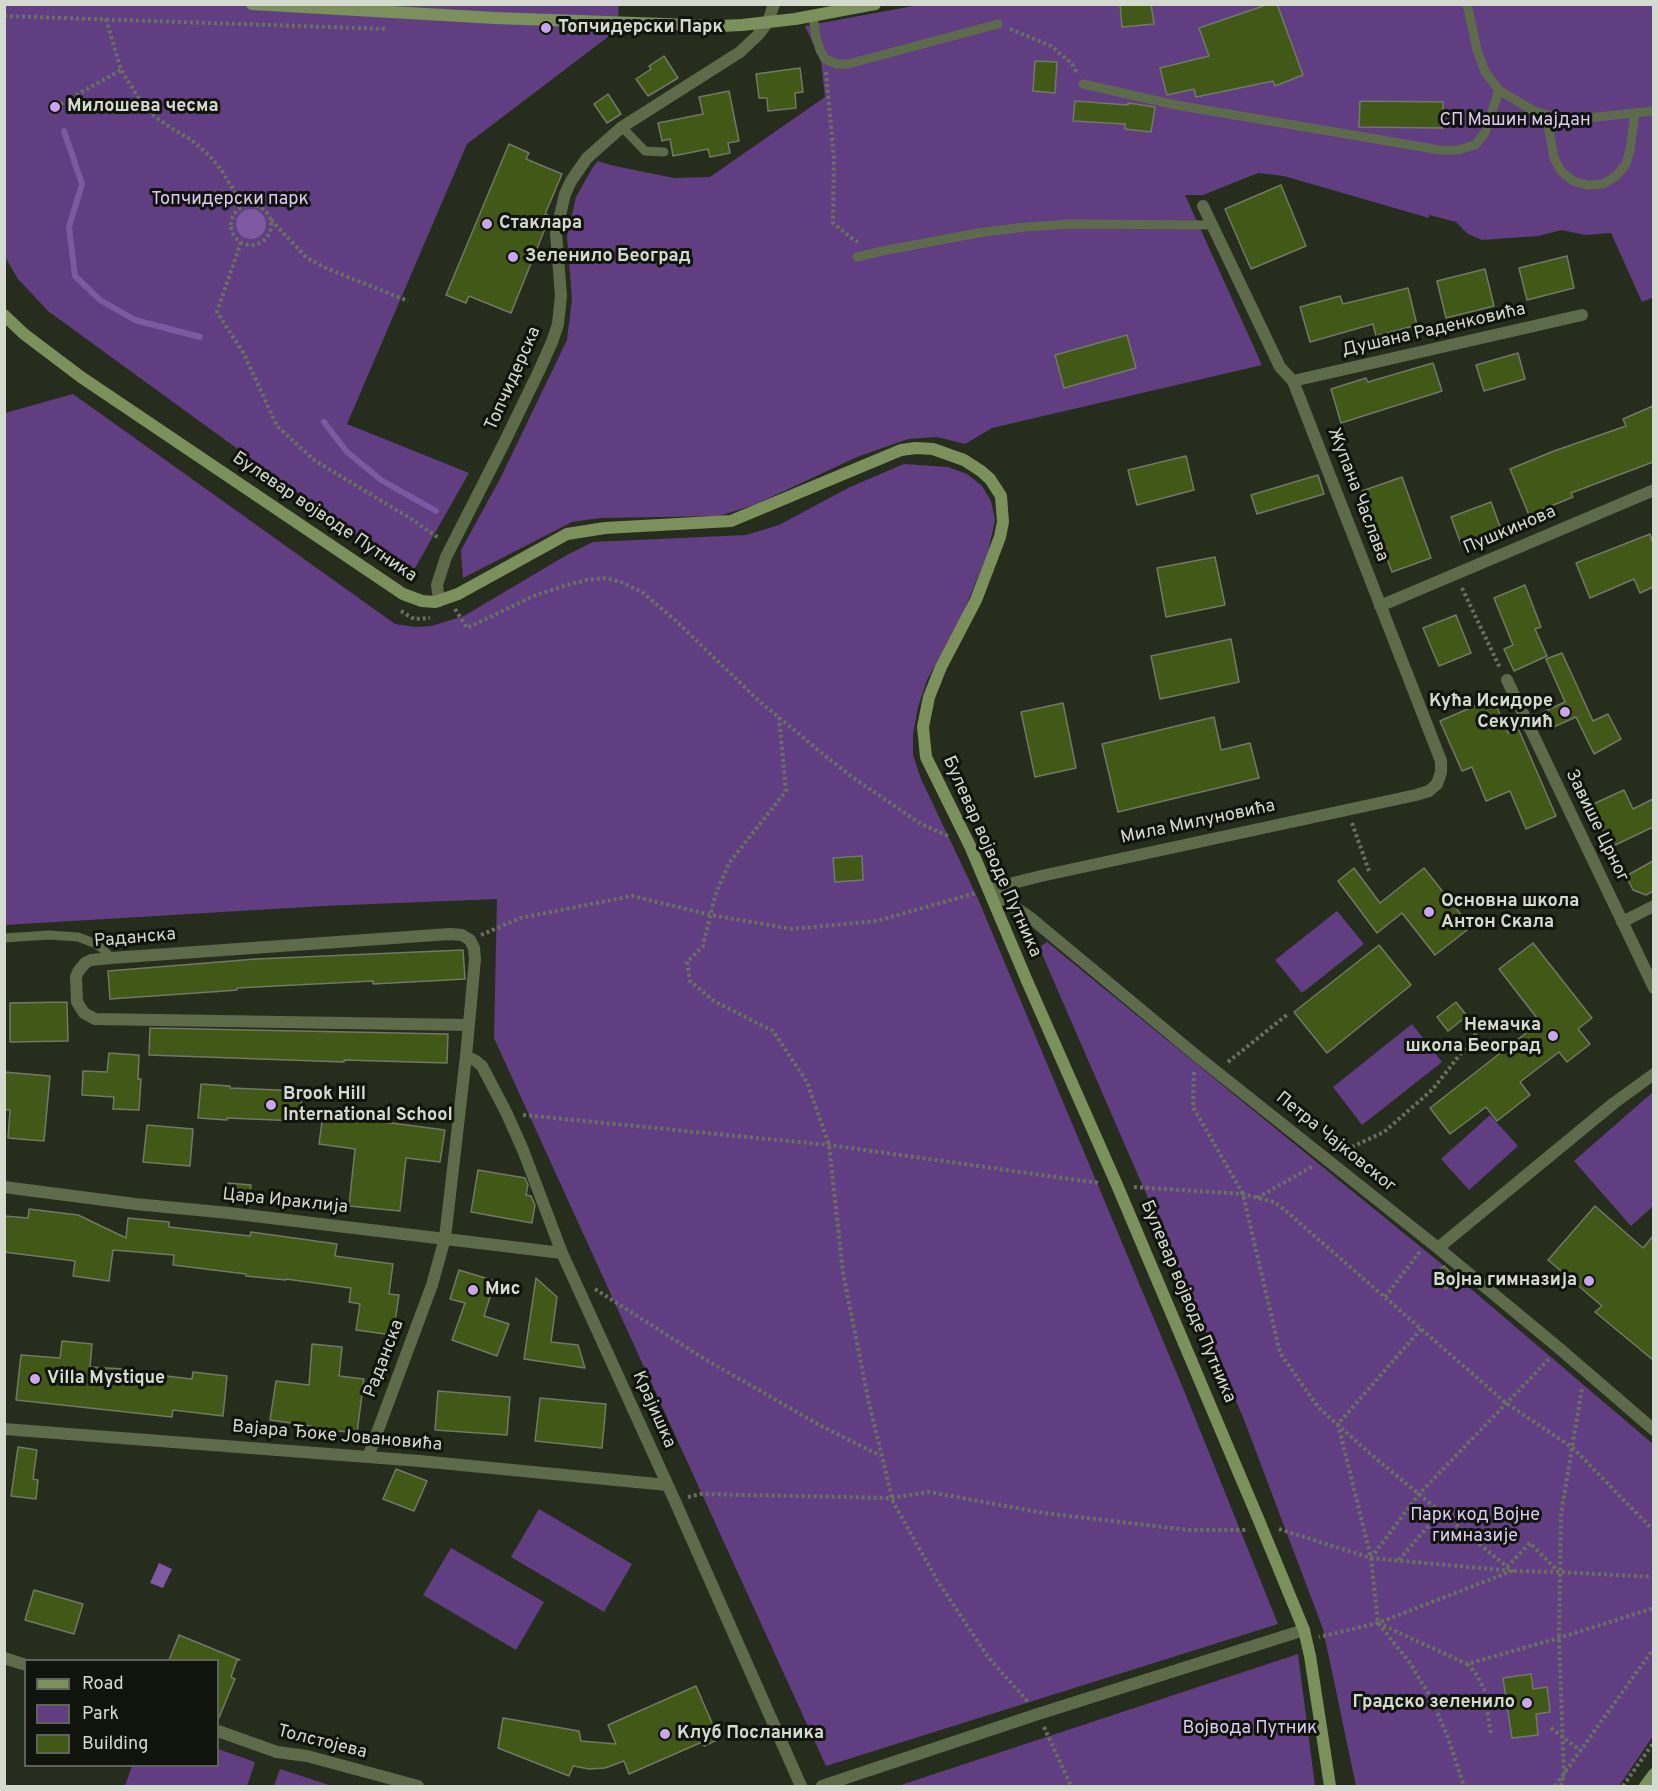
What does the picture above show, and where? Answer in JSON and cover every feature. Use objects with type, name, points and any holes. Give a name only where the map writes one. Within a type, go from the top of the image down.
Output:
[{"type":"street","points":[[252,4],[483,18],[702,26],[768,22],[875,4]]},
{"type":"street","name":"Топчидерска","points":[[439,601],[438,578],[451,546],[504,443],[555,333],[561,296],[556,233],[565,194],[582,164],[622,127],[740,52],[768,22],[774,4]]},
{"type":"street","name":"Жупана Часлава","points":[[1203,206],[1280,367],[1293,381],[1441,761],[1441,772],[1437,784],[1429,791],[1416,795]]},
{"type":"street","name":"Булевар војводе Путника","points":[[4,315],[24,334],[81,377],[403,594],[422,601],[439,601],[465,591],[567,534],[605,528],[731,521],[901,450],[933,449],[964,460],[981,471],[996,486],[1001,496],[1003,522],[1000,537],[976,600],[935,680],[929,697],[923,727],[925,750],[929,764],[989,889],[1117,1185],[1304,1630],[1330,1786]]},
{"type":"street","name":"Душана Раденковића","points":[[1293,381],[1582,315]]},
{"type":"street","name":"Пушкинова","points":[[1380,606],[1653,490]]},
{"type":"street","name":"Завише Црног","points":[[1507,680],[1653,988]]},
{"type":"street","name":"Мила Милуновића","points":[[989,889],[1347,808],[1416,795]]},
{"type":"street","name":"Петра Чајковског","points":[[989,889],[1032,919],[1216,1071],[1433,1245],[1559,1348],[1653,1430]]},
{"type":"street","points":[[1622,922],[1653,906]]},
{"type":"street","name":"Раданска","points":[[368,1457],[432,1285],[445,1238],[466,1056],[475,959],[474,948],[470,940],[462,935],[450,934],[111,958],[91,960],[81,966],[76,977],[77,1002],[84,1013],[95,1019],[468,1025]]},
{"type":"street","name":"Крајишка","points":[[466,1056],[476,1060],[482,1066],[507,1114],[523,1150],[561,1253],[674,1499],[801,1786]]},
{"type":"street","points":[[1433,1245],[1653,1074]]},
{"type":"street","name":"Цара Ираклија","points":[[4,1187],[561,1253]]},
{"type":"street","name":"Вајара Ђоке Јовановића","points":[[4,1429],[368,1457],[667,1485]]},
{"type":"street","points":[[822,1786],[1038,1714],[1304,1630]]},
{"type":"street","points":[[4,1658],[24,1664]]},
{"type":"street","name":"Толстојева","points":[[219,1731],[277,1752],[306,1756],[418,1786]]},
{"type":"street","points":[[1645,1786],[1653,1774]]},
{"type":"lane","points":[[1467,4],[1477,50],[1485,72],[1499,90],[1533,111],[1559,118],[1653,111]]},
{"type":"lane","points":[[813,16],[820,50],[825,59],[837,64],[848,64],[998,24]]},
{"type":"lane","points":[[1083,84],[1176,105],[1440,150],[1467,148],[1480,141],[1485,133],[1499,90]]},
{"type":"lane","points":[[1546,114],[1554,158],[1561,171],[1573,181],[1587,186],[1603,184],[1616,176],[1626,164],[1635,113]]},
{"type":"lane","points":[[622,127],[645,151],[664,152]]},
{"type":"lane","points":[[857,257],[882,250],[1026,227],[1069,224],[1212,225]]},
{"type":"lane","points":[[4,938],[49,935],[78,937],[94,943],[111,958]]},
{"type":"path","points":[[4,16],[399,30]]},
{"type":"path","points":[[106,19],[121,70],[147,111],[190,139],[209,155],[222,171],[243,206]]},
{"type":"path","points":[[998,24],[1025,33],[1051,46],[1072,64],[1083,84]]},
{"type":"path","points":[[825,59],[834,158],[834,223],[855,240],[882,250]]},
{"type":"path","points":[[55,107],[121,70]]},
{"type":"path","points":[[271,220],[270,233],[266,239],[254,245],[241,242],[231,225],[232,217],[243,206],[250,204],[264,208],[271,220],[307,258],[327,269],[408,301]]},
{"type":"path","points":[[241,242],[217,312],[244,354],[278,426],[314,460],[413,520],[451,546]]},
{"type":"path","points":[[1456,573],[1507,680]]},
{"type":"path","points":[[454,608],[467,628],[536,595],[567,585],[606,578],[621,582],[642,592],[675,620],[738,682],[829,759],[921,824],[970,846]]},
{"type":"path","points":[[779,717],[786,791],[729,863],[715,896],[703,946],[687,962],[690,981],[714,1001],[773,1031],[807,1082],[829,1144],[843,1273],[891,1498],[937,1580],[982,1647],[1038,1714],[1071,1786]]},
{"type":"path","points":[[1347,808],[1369,871]]},
{"type":"path","points":[[470,940],[520,918],[632,896],[711,915],[792,929],[876,921],[989,889]]},
{"type":"path","points":[[1216,1071],[1288,1014]]},
{"type":"path","points":[[1256,1198],[1326,1159],[1384,1132],[1433,1089],[1486,1022]]},
{"type":"path","points":[[1193,1077],[1193,1107],[1243,1194],[1280,1353],[1318,1407],[1368,1452],[1512,1571]]},
{"type":"path","points":[[507,1114],[829,1144],[1117,1185],[1243,1194],[1274,1202],[1506,1403],[1573,1448],[1653,1531]]},
{"type":"path","points":[[1385,1297],[1433,1245]]},
{"type":"path","points":[[572,1274],[713,1364],[823,1427],[882,1456]]},
{"type":"path","points":[[1338,1424],[1421,1329]]},
{"type":"path","points":[[1371,1558],[1419,1494],[1559,1348]]},
{"type":"path","points":[[1561,1786],[1564,1775],[1559,1638],[1561,1514],[1585,1372]]},
{"type":"path","points":[[1338,1424],[1371,1558],[1378,1623],[1410,1663],[1431,1698],[1447,1735],[1464,1786]]},
{"type":"path","points":[[674,1499],[701,1494],[891,1498],[929,1492],[1044,1513],[1189,1530],[1280,1529],[1371,1558],[1512,1571],[1653,1577]]},
{"type":"path","points":[[1399,1561],[1441,1511]]},
{"type":"path","points":[[1506,1567],[1530,1543],[1559,1572]]},
{"type":"path","points":[[1308,1644],[1319,1637],[1378,1623],[1512,1571]]},
{"type":"path","points":[[1467,1664],[1653,1608]]},
{"type":"path","points":[[1378,1623],[1467,1664],[1484,1689],[1491,1734]]},
{"type":"path","points":[[1555,1786],[1653,1648]]},
{"type":"path","points":[[1551,1728],[1581,1751]]},
{"type":"path","points":[[1623,1786],[1653,1742]]},
{"type":"green space","name":"СП Машин мајдан","points":[[924,4],[1653,5],[1654,297],[1642,302],[1611,233],[1585,235],[1562,230],[1538,236],[1482,240],[1468,234],[1456,222],[1429,215],[1429,218],[1284,176],[1258,173],[1203,195],[1185,195],[1262,365],[992,428],[965,444],[937,437],[908,439],[857,457],[754,505],[719,516],[600,518],[572,522],[463,578],[461,550],[500,479],[567,340],[572,299],[567,236],[576,197],[593,167],[598,161],[674,178],[710,177],[825,97],[821,61],[805,26]]},
{"type":"green space","name":"Топчидерски парк","points":[[5,5],[619,5],[617,30],[467,144],[347,424],[469,473],[411,575],[48,311],[18,279],[5,257]]},
{"type":"green space","points":[[73,394],[395,624],[416,627],[431,626],[464,616],[593,542],[746,535],[779,525],[850,487],[904,464],[948,467],[967,474],[982,486],[991,501],[995,520],[988,552],[964,611],[927,680],[918,707],[913,734],[913,755],[921,779],[978,899],[1185,1393],[1278,1624],[826,1766],[494,1038],[497,899],[323,906],[5,925],[5,413]]},
{"type":"green space","points":[[1337,911],[1364,944],[1302,993],[1275,960]]},
{"type":"green space","name":"Парк код Војне гимназије","points":[[1047,942],[1444,1266],[1653,1444],[1653,1736],[1619,1786],[1356,1786],[1323,1629],[1243,1417],[1042,954],[1041,946]]},
{"type":"green space","points":[[1412,1024],[1442,1062],[1362,1125],[1333,1087]]},
{"type":"green space","points":[[1653,1092],[1653,1206],[1631,1226],[1574,1161]]},
{"type":"green space","points":[[1490,1115],[1518,1146],[1469,1190],[1441,1159]]},
{"type":"green space","points":[[539,1509],[632,1564],[604,1612],[511,1557]]},
{"type":"green space","points":[[451,1548],[544,1602],[516,1650],[423,1595]]},
{"type":"green space","name":"Војвода Путник","points":[[1298,1654],[1315,1786],[898,1786]]},
{"type":"green space","points":[[219,1749],[255,1762],[247,1786],[125,1786],[132,1767],[219,1767]]},
{"type":"green space","points":[[280,1769],[332,1786],[274,1786]]},
{"type":"shaded area","points":[[251,209],[262,213],[266,224],[262,235],[251,239],[240,235],[236,224],[240,213]]},
{"type":"shaded area","points":[[159,1563],[172,1569],[163,1588],[150,1583]]},
{"type":"building","points":[[1120,4],[1151,4],[1154,24],[1122,27]]},
{"type":"building","points":[[1269,4],[1277,4],[1303,75],[1275,86],[1273,81],[1196,97],[1194,89],[1167,95],[1160,68],[1209,56],[1199,28]]},
{"type":"building","points":[[664,56],[678,78],[648,96],[636,79]]},
{"type":"building","points":[[1035,61],[1057,62],[1055,93],[1033,91]]},
{"type":"building","points":[[800,68],[803,92],[795,93],[796,108],[768,111],[767,98],[759,98],[756,74]]},
{"type":"building","points":[[729,91],[739,141],[728,143],[730,153],[710,157],[708,149],[673,156],[670,139],[662,141],[658,123],[703,114],[699,97]]},
{"type":"building","points":[[608,94],[621,114],[607,123],[594,104]]},
{"type":"building","points":[[1075,101],[1128,105],[1128,103],[1155,107],[1151,132],[1125,129],[1125,124],[1073,121]]},
{"type":"building","points":[[1360,101],[1443,102],[1443,128],[1359,127]]},
{"type":"building","points":[[509,144],[529,153],[526,159],[562,174],[545,214],[550,216],[511,313],[469,296],[466,303],[446,295]]},
{"type":"building","points":[[1281,185],[1306,246],[1251,269],[1225,209]]},
{"type":"building","points":[[1567,256],[1574,288],[1527,300],[1519,268]]},
{"type":"building","points":[[1485,269],[1494,306],[1446,318],[1437,281]]},
{"type":"building","points":[[1408,288],[1417,325],[1376,336],[1373,324],[1310,342],[1300,307],[1340,296],[1343,304]]},
{"type":"building","points":[[1127,335],[1136,368],[1064,388],[1055,355]]},
{"type":"building","points":[[1518,353],[1525,379],[1484,391],[1476,365]]},
{"type":"building","points":[[1433,363],[1442,391],[1341,423],[1331,389],[1366,378],[1368,382]]},
{"type":"building","points":[[1653,406],[1653,462],[1571,493],[1573,497],[1529,515],[1510,469],[1626,426],[1623,419]]},
{"type":"building","points":[[1186,456],[1194,490],[1137,505],[1128,470]]},
{"type":"building","points":[[1318,475],[1324,494],[1257,514],[1251,495]]},
{"type":"building","points":[[1402,477],[1431,558],[1392,572],[1362,491]]},
{"type":"building","points":[[1491,502],[1501,529],[1461,544],[1451,517]]},
{"type":"building","points":[[1650,534],[1653,544],[1653,587],[1640,593],[1634,579],[1590,598],[1576,563]]},
{"type":"building","points":[[1215,557],[1225,605],[1166,617],[1157,568]]},
{"type":"building","points":[[1525,585],[1541,627],[1535,629],[1547,656],[1514,671],[1504,649],[1513,645],[1494,598]]},
{"type":"building","points":[[1456,615],[1471,653],[1439,666],[1423,628]]},
{"type":"building","points":[[1231,639],[1239,682],[1160,699],[1151,656]]},
{"type":"building","points":[[1562,653],[1593,721],[1608,714],[1621,739],[1594,754],[1576,717],[1549,729],[1541,713],[1565,702],[1546,659]]},
{"type":"building","points":[[1493,698],[1508,733],[1518,728],[1556,816],[1526,829],[1510,791],[1486,801],[1472,767],[1462,771],[1440,721]]},
{"type":"building","points":[[1063,703],[1076,768],[1035,777],[1021,712]]},
{"type":"building","points":[[1214,717],[1221,750],[1250,743],[1259,778],[1118,812],[1102,744]]},
{"type":"building","points":[[1624,790],[1633,809],[1653,799],[1653,827],[1611,847],[1591,805]]},
{"type":"building","points":[[862,856],[863,880],[835,882],[833,858]]},
{"type":"building","points":[[1653,861],[1653,891],[1646,895],[1633,890],[1626,876]]},
{"type":"building","name":"Основна школа Антон Скала","points":[[1354,868],[1380,903],[1424,868],[1471,927],[1435,955],[1402,913],[1377,933],[1338,881]]},
{"type":"building","name":"Немачка школа Београд","points":[[1533,943],[1592,1018],[1578,1029],[1590,1044],[1567,1062],[1559,1052],[1520,1082],[1530,1095],[1497,1121],[1486,1107],[1450,1134],[1430,1108],[1540,1022],[1499,969]]},
{"type":"building","points":[[1379,945],[1411,985],[1327,1053],[1294,1012]]},
{"type":"building","points":[[463,950],[465,979],[237,988],[237,990],[110,999],[108,971],[256,959]]},
{"type":"building","points":[[67,1002],[68,1041],[10,1042],[10,1003]]},
{"type":"building","points":[[1456,1002],[1467,1016],[1448,1031],[1437,1017]]},
{"type":"building","points":[[150,1028],[448,1034],[447,1063],[149,1055]]},
{"type":"building","points":[[109,1053],[139,1055],[138,1079],[141,1079],[139,1110],[113,1109],[114,1097],[82,1095],[83,1071],[107,1072]]},
{"type":"building","points":[[4,1072],[50,1076],[44,1141],[8,1138],[10,1110],[4,1110]]},
{"type":"building","points":[[201,1084],[230,1086],[230,1088],[302,1091],[300,1121],[198,1118]]},
{"type":"building","points":[[323,1114],[445,1130],[440,1162],[406,1158],[400,1211],[349,1206],[355,1149],[319,1144]]},
{"type":"building","points":[[147,1125],[193,1129],[190,1166],[143,1162]]},
{"type":"building","points":[[478,1170],[525,1178],[528,1185],[526,1195],[531,1196],[535,1205],[532,1223],[471,1212]]},
{"type":"building","points":[[228,1183],[251,1185],[249,1203],[226,1201]]},
{"type":"building","points":[[1595,1206],[1643,1248],[1653,1236],[1653,1360],[1595,1312],[1602,1306],[1548,1260]]},
{"type":"building","points":[[29,1209],[78,1215],[126,1238],[128,1218],[169,1222],[169,1227],[250,1236],[251,1232],[337,1244],[335,1256],[393,1264],[389,1294],[399,1295],[393,1335],[356,1330],[360,1304],[349,1302],[351,1288],[173,1265],[174,1255],[113,1250],[109,1281],[73,1276],[75,1261],[4,1252],[4,1216],[28,1218]]},
{"type":"building","points":[[1444,1266],[1456,1278],[1446,1289],[1433,1277]]},
{"type":"building","points":[[459,1270],[495,1281],[484,1316],[509,1324],[497,1356],[452,1340],[465,1303],[450,1299]]},
{"type":"building","points":[[536,1278],[557,1297],[551,1342],[578,1345],[585,1368],[524,1359]]},
{"type":"building","points":[[62,1341],[92,1344],[90,1367],[124,1369],[123,1371],[192,1379],[193,1372],[227,1376],[223,1416],[173,1410],[172,1417],[16,1400],[21,1355],[60,1358]]},
{"type":"building","points":[[312,1344],[342,1347],[339,1376],[364,1379],[357,1433],[270,1420],[276,1381],[309,1385]]},
{"type":"building","points":[[438,1391],[510,1397],[507,1435],[435,1430]]},
{"type":"building","points":[[540,1398],[606,1404],[602,1448],[535,1441]]},
{"type":"building","points":[[18,1447],[37,1450],[33,1479],[38,1480],[36,1499],[11,1496]]},
{"type":"building","points":[[396,1469],[427,1481],[414,1511],[383,1499]]},
{"type":"building","points":[[34,1590],[83,1604],[74,1634],[25,1620]]},
{"type":"building","points":[[179,1635],[240,1660],[237,1660],[231,1677],[235,1679],[219,1718],[219,1659],[169,1659]]},
{"type":"building","points":[[1531,1674],[1533,1689],[1547,1687],[1550,1712],[1536,1714],[1538,1735],[1512,1738],[1503,1678]]},
{"type":"building","name":"Клуб Посланика","points":[[696,1686],[719,1739],[704,1746],[702,1742],[629,1774],[624,1761],[605,1768],[589,1769],[573,1766],[569,1776],[498,1748],[503,1718],[579,1731],[581,1741],[616,1744],[608,1725]]},
{"type":"waterway","points":[[64,131],[82,184],[69,227],[75,276],[100,300],[135,320],[200,337]]},
{"type":"waterway","points":[[324,422],[347,452],[381,480],[436,511]]},
{"type":"place","name":"Топчидерски Парк","points":[[546,28]]},
{"type":"place","name":"Милошева чесма","points":[[55,107]]},
{"type":"place","name":"Стаклара","points":[[487,224]]},
{"type":"place","name":"Зеленило Београд","points":[[513,257]]},
{"type":"place","name":"Кућа Исидоре Секулић","points":[[1565,712]]},
{"type":"place","name":"Основна школа Антон Скала","points":[[1429,912]]},
{"type":"place","name":"Немачка школа Београд","points":[[1553,1036]]},
{"type":"place","name":"Brook Hill International School","points":[[271,1105]]},
{"type":"place","name":"Војна гимназија","points":[[1589,1281]]},
{"type":"place","name":"Мис","points":[[473,1290]]},
{"type":"place","name":"Villa Mystique","points":[[35,1379]]},
{"type":"place","name":"Градско зеленило","points":[[1527,1703]]},
{"type":"place","name":"Клуб Посланика","points":[[665,1734]]}]
